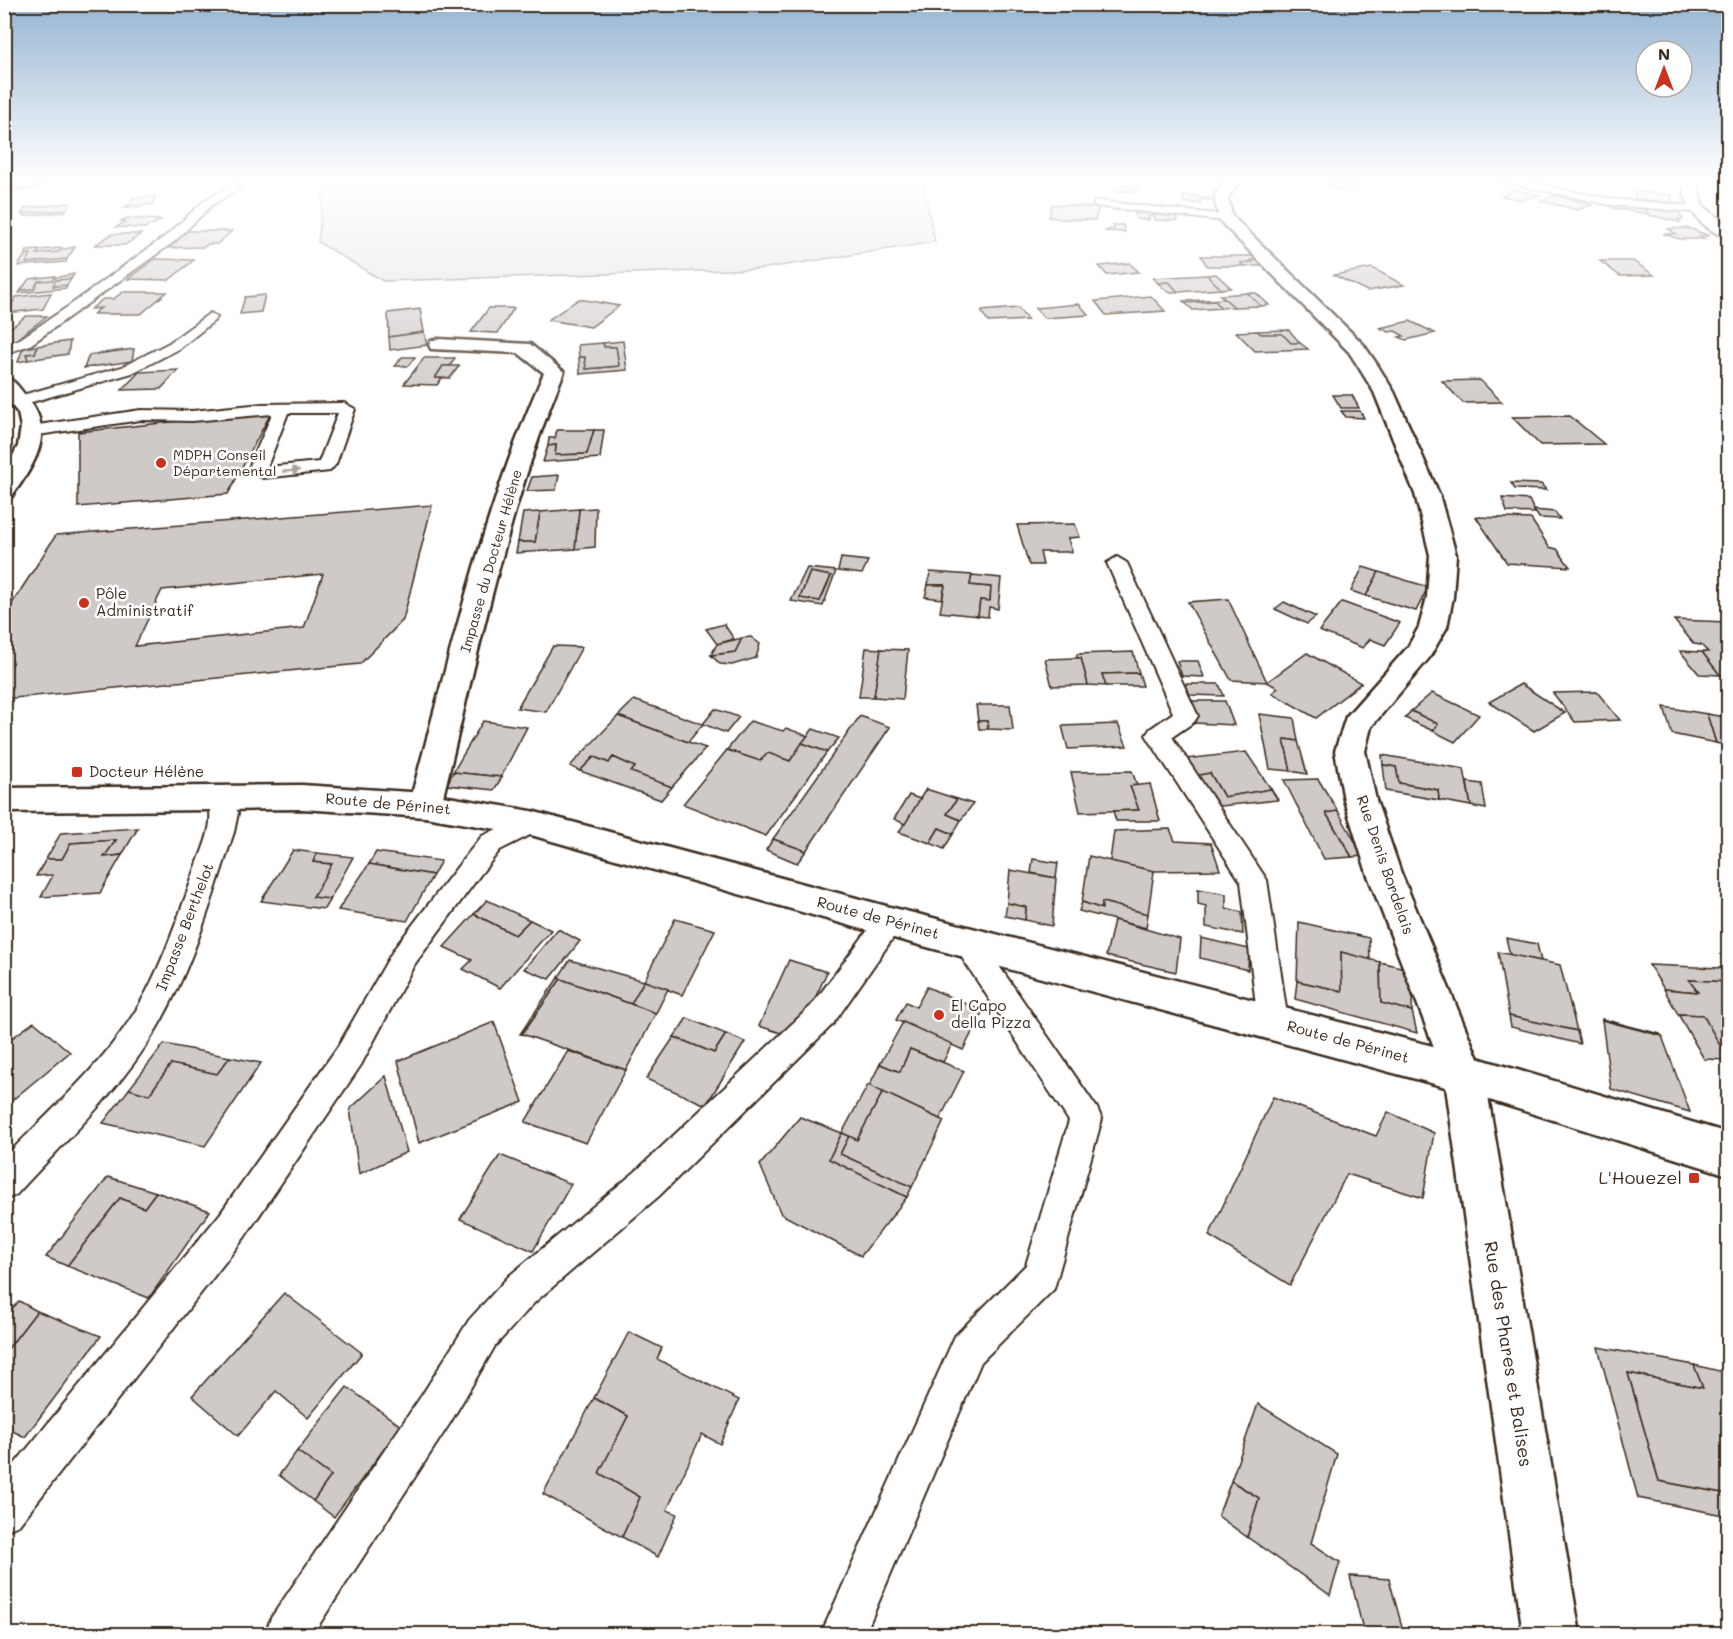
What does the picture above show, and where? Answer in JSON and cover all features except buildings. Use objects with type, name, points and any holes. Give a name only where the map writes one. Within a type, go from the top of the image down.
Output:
[{"type":"street","name":"Rue Denis Bordelais","points":[[1264,256],[1356,348],[1384,392],[1427,494],[1443,555],[1440,597],[1433,627],[1419,652],[1357,724],[1350,751],[1360,800],[1384,873],[1464,1073]]},
{"type":"street","name":"Impasse du Docteur Hélène","points":[[425,805],[504,503],[529,430],[554,372],[523,348],[438,345]]},
{"type":"street","points":[[4,383],[30,416],[31,431],[21,469],[4,491]]},
{"type":"street","name":"Route de Périnet","points":[[6,798],[302,797],[425,805],[531,823],[890,922],[1464,1073],[1728,1154]]},
{"type":"street","name":"Rue des Phares et Balises","points":[[1464,1073],[1552,1635]]},
{"type":"lane","points":[[4,350],[24,342],[145,256]]},
{"type":"lane","points":[[18,400],[127,370],[174,346],[210,317]]},
{"type":"lane","points":[[31,431],[141,415],[192,416],[282,409],[348,410],[327,465],[319,469],[263,473],[257,470],[282,409]]},
{"type":"lane","points":[[1117,563],[1186,716],[1158,735],[1254,880],[1273,1022]]},
{"type":"lane","name":"Impasse Berthelot","points":[[4,1183],[125,1051],[148,1017],[170,973],[221,832],[225,813],[219,797]]},
{"type":"lane","points":[[4,1510],[232,1226],[350,1055],[404,957],[471,868],[491,843],[531,823]]},
{"type":"lane","points":[[287,1635],[436,1409],[482,1333],[522,1289],[647,1184],[822,1015],[890,922]]},
{"type":"lane","points":[[843,1635],[968,1349],[1041,1276],[1086,1119],[967,942]]},
{"type":"shaded area","points":[[342,256],[841,256],[760,269],[383,281]]},
{"type":"place","name":"MDPH Conseil Départemental","points":[[161,463]]},
{"type":"place","name":"Pôle Administratif","points":[[84,603]]},
{"type":"place","name":"Docteur Hélène","points":[[77,772]]},
{"type":"place","name":"El Capo della Pizza","points":[[939,1015]]},
{"type":"place","name":"L'Houezel","points":[[1694,1178]]}]
